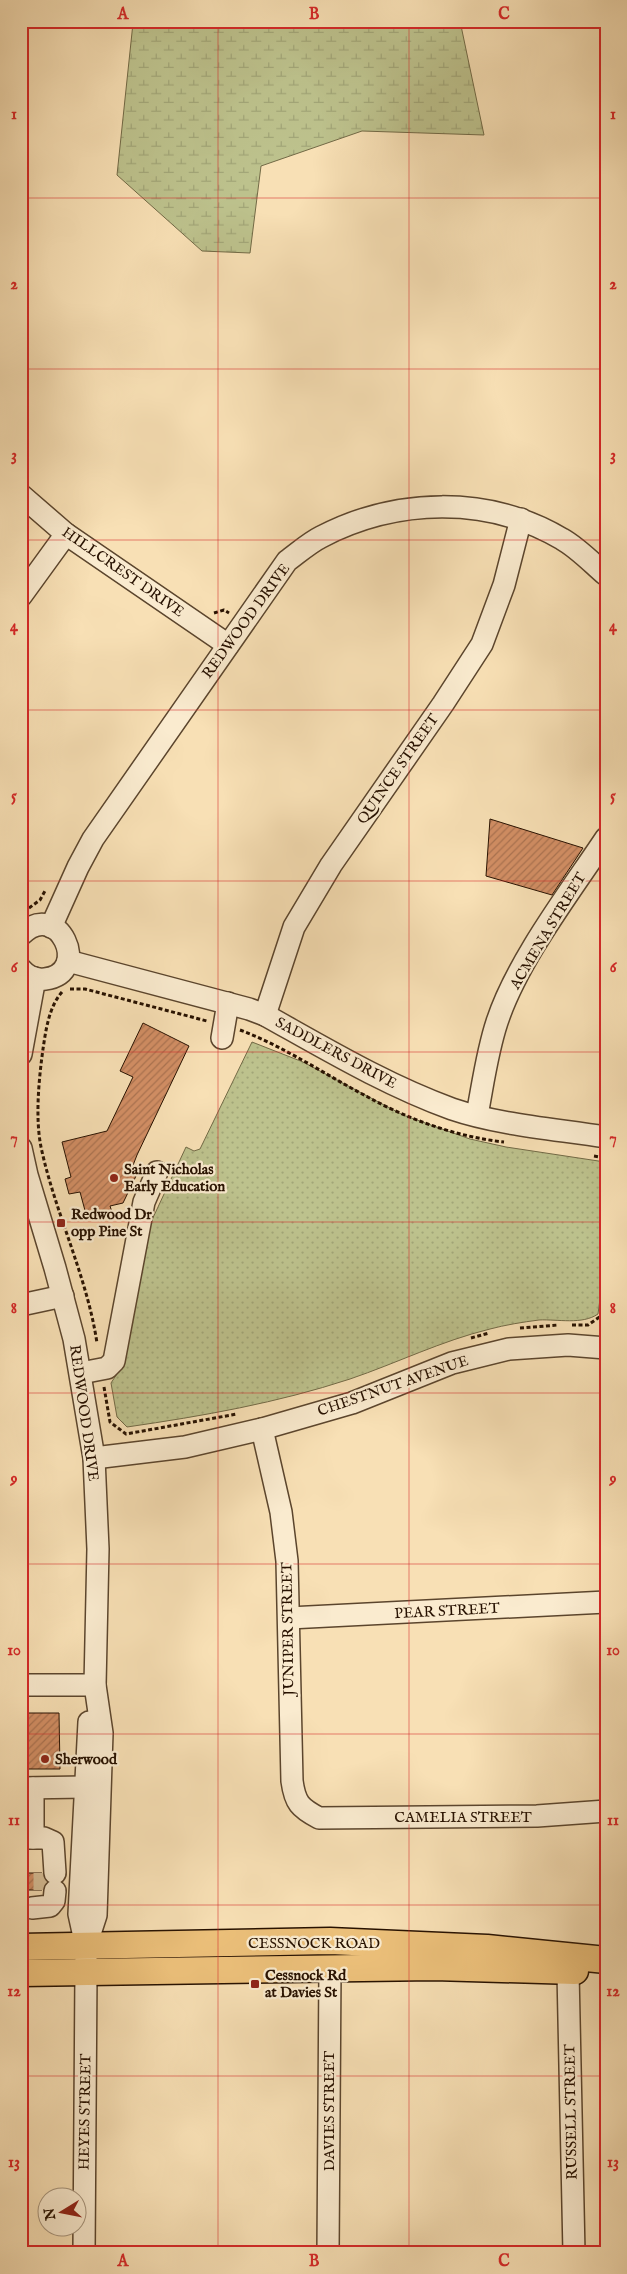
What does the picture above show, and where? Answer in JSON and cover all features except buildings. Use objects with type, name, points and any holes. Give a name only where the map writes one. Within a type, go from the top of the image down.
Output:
[{"type":"main road","name":"CESSNOCK ROAD","points":[[21,1947],[330,1941],[487,1948],[606,1960]]},
{"type":"main road","name":"CESSNOCK ROAD","points":[[21,1973],[434,1967],[568,1972],[606,1970]]},
{"type":"street","name":"HILLCREST DRIVE","points":[[21,496],[66,534],[228,645]]},
{"type":"street","name":"REDWOOD DRIVE","points":[[51,926],[78,867],[94,839],[228,645],[287,561],[320,538],[364,518],[408,508],[448,505],[485,510],[520,519],[562,539],[606,575]]},
{"type":"street","name":"QUINCE STREET","points":[[265,1015],[294,927],[331,865],[444,704],[482,644],[504,585],[520,519]]},
{"type":"street","points":[[21,596],[66,534]]},
{"type":"street","name":"ACMENA STREET","points":[[477,1115],[487,1059],[498,1021],[513,985],[539,941],[606,838]]},
{"type":"street","points":[[21,935],[38,925],[51,926],[58,930],[67,941],[69,947],[68,961],[54,976],[42,979],[28,973],[21,1054]]},
{"type":"street","name":"SADDLERS DRIVE","points":[[68,961],[228,1003],[265,1015],[374,1076],[453,1109],[477,1115],[606,1137]]},
{"type":"street","points":[[223,1031],[228,1003]]},
{"type":"street","name":"REDWOOD DRIVE","points":[[22,1157],[63,1296],[81,1373],[94,1458],[98,1549],[95,1685],[88,1730],[79,1914],[86,1946]]},
{"type":"street","points":[[81,1373],[110,1366],[114,1360],[144,1202],[158,1172]]},
{"type":"street","points":[[21,1305],[63,1296]]},
{"type":"street","name":"CHESTNUT AVENUE","points":[[94,1458],[185,1447],[262,1429],[352,1403],[452,1364],[509,1349],[568,1344],[606,1348]]},
{"type":"street","name":"JUNIPER STREET","points":[[262,1429],[281,1512],[287,1561],[292,1781],[294,1797],[304,1810],[319,1818]]},
{"type":"street","name":"PEAR STREET","points":[[288,1618],[606,1602]]},
{"type":"street","points":[[21,1685],[95,1685]]},
{"type":"street","name":"REDWOOD DRIVE","points":[[86,1946],[96,1915],[102,1733],[95,1685]]},
{"type":"street","points":[[27,1908],[41,1902],[49,1882],[33,1838],[27,1788],[85,1787]]},
{"type":"street","name":"CAMELIA STREET","points":[[319,1818],[537,1816],[606,1811]]},
{"type":"street","name":"HEYES STREET","points":[[84,2253],[86,1946]]},
{"type":"street","name":"DAVIES STREET","points":[[328,2253],[330,1968]]},
{"type":"street","name":"RUSSELL STREET","points":[[568,1972],[574,2253]]},
{"type":"path","points":[[244,1413],[126,1434],[110,1422],[93,1321],[41,1145],[40,1072],[49,1015],[61,994],[75,988],[223,1031],[260,1038],[317,1067],[367,1097],[418,1119],[471,1137],[514,1144]]},
{"type":"path","points":[[586,1154],[606,1158]]},
{"type":"path","points":[[570,1325],[588,1325],[601,1316],[606,1278]]},
{"type":"path","points":[[515,1329],[561,1325]]},
{"type":"path","points":[[463,1341],[479,1335],[497,1332]]},
{"type":"path","points":[[601,2253],[606,2250]]},
{"type":"green space","points":[[130,21],[460,21],[484,135],[362,131],[261,166],[250,253],[202,251],[117,175],[133,23]]},
{"type":"green space","points":[[252,1042],[303,1062],[403,1115],[470,1139],[506,1147],[605,1162],[606,1254],[598,1314],[585,1319],[570,1321],[539,1320],[496,1328],[454,1340],[323,1388],[212,1413],[127,1427],[117,1417],[111,1383],[124,1363],[151,1222],[186,1147],[194,1151],[200,1149]]},
{"type":"tunnel","points":[[44,1873],[44,1890]]},
{"type":"place","name":"Saint Nicholas Early Education","points":[[114,1178]]},
{"type":"place","name":"Redwood Dr opp Pine St","points":[[61,1223]]},
{"type":"place","name":"Sherwood","points":[[45,1759]]},
{"type":"place","name":"Cessnock Rd at Davies St","points":[[255,1984]]}]
